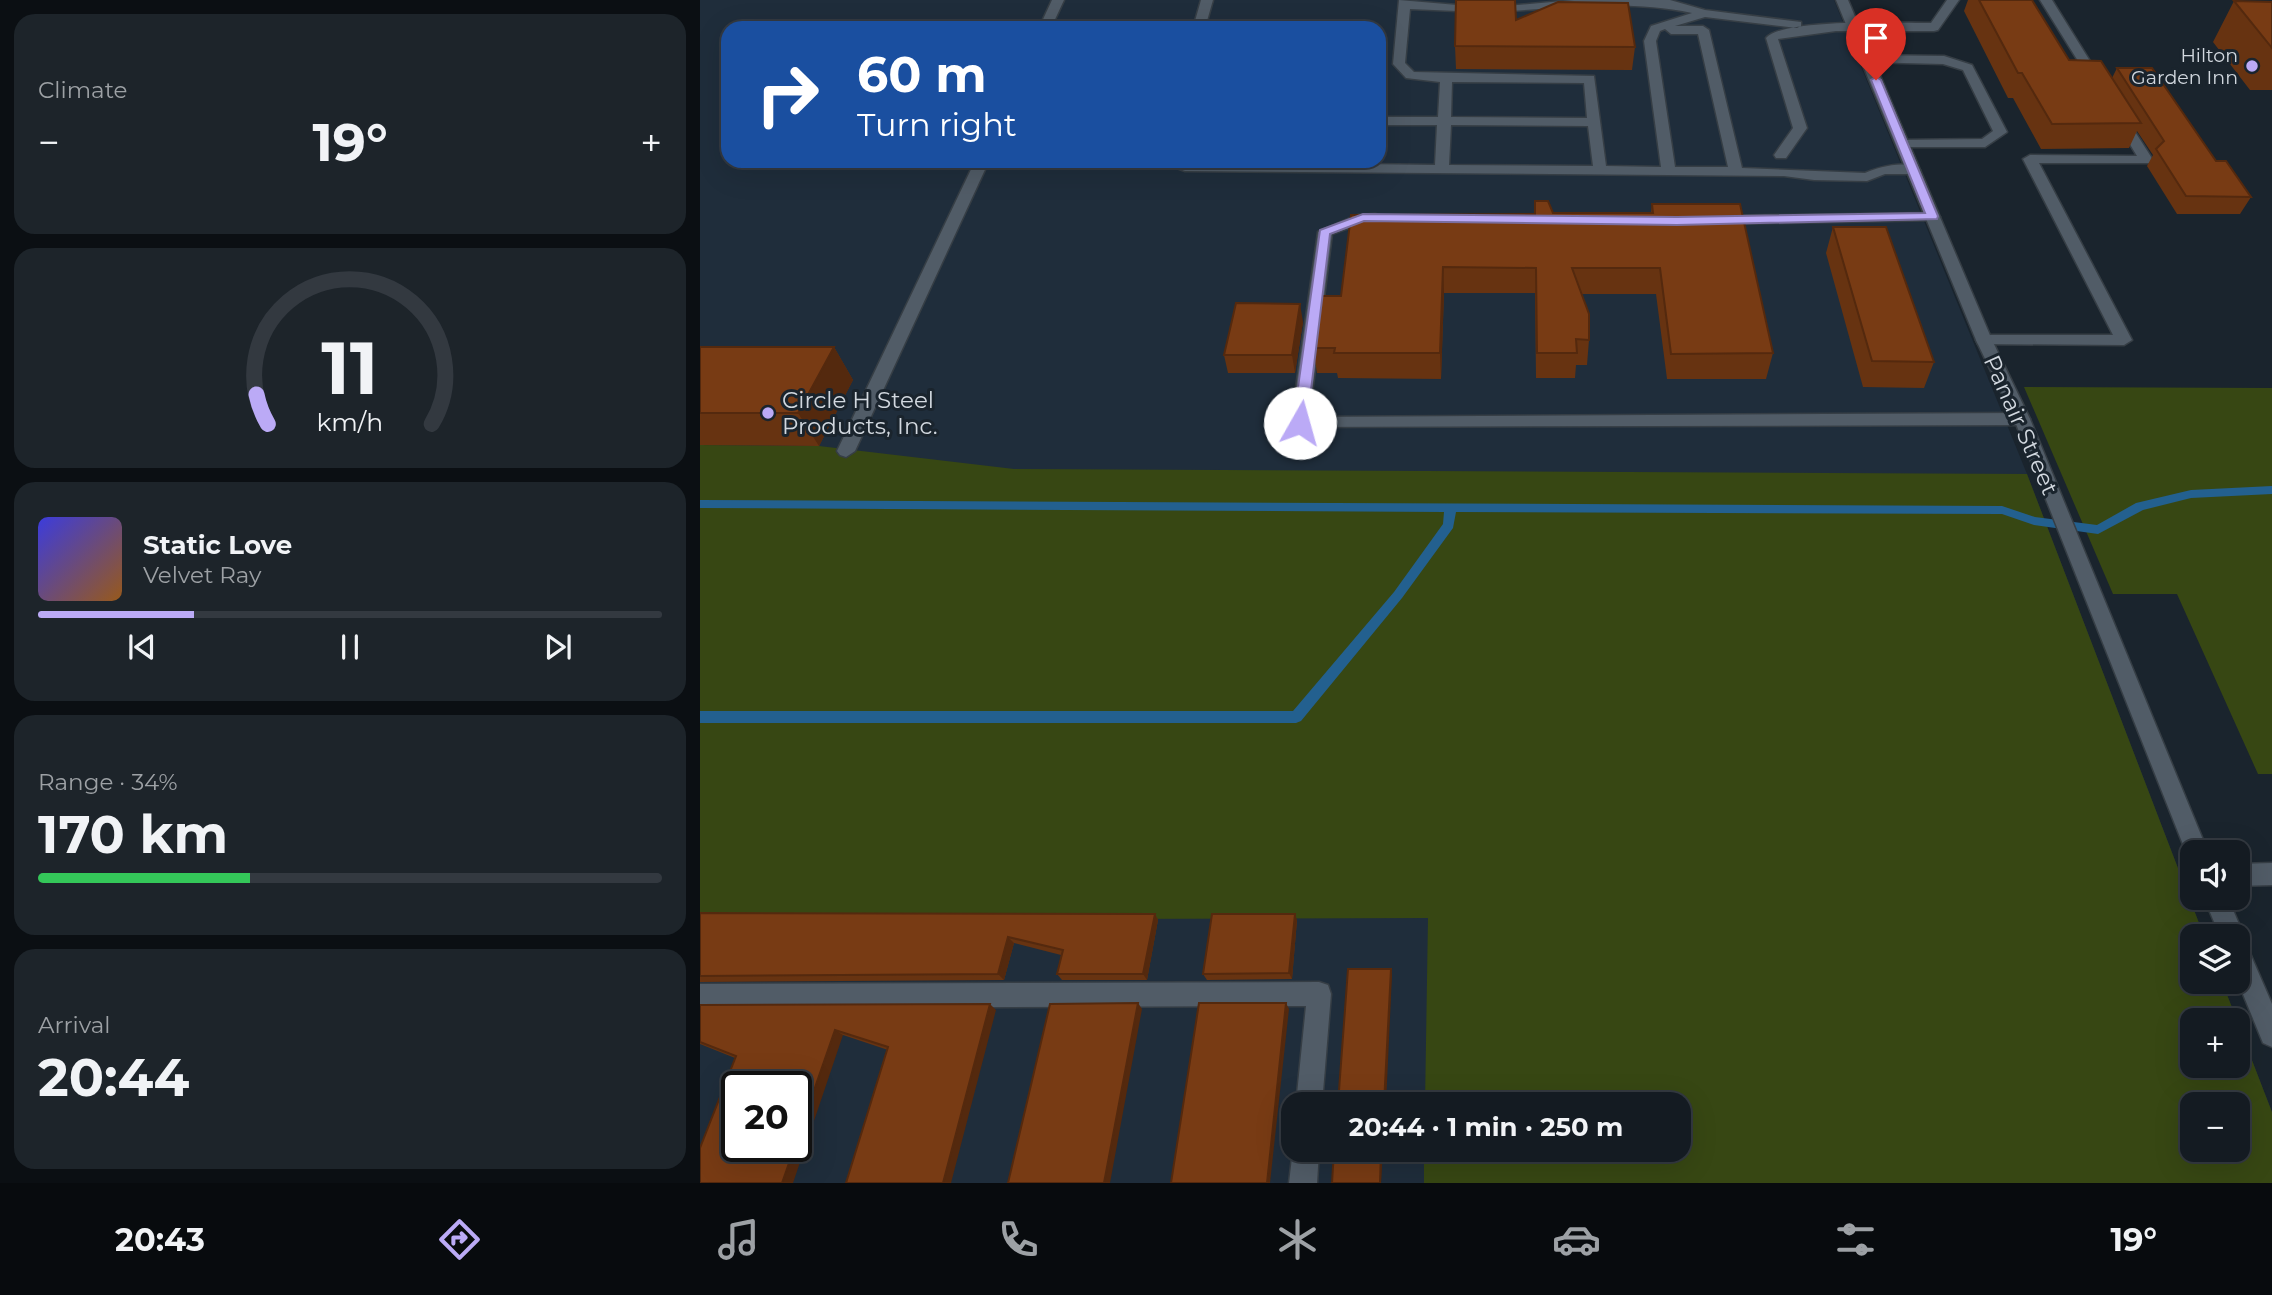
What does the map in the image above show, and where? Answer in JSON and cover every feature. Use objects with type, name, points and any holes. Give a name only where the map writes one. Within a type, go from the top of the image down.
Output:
[{"type":"street","points":[[1048,21],[1058,0]]},
{"type":"street","points":[[1201,21],[1208,0]]},
{"type":"street","points":[[1421,4],[1437,0]]},
{"type":"street","points":[[1511,8],[1621,0]]},
{"type":"street","points":[[1628,0],[1664,2],[1704,13],[1836,27]]},
{"type":"street","name":"Panair Street","points":[[1842,0],[1983,340],[2025,427],[2192,840]]},
{"type":"street","points":[[1778,165],[1801,128],[1772,38],[1786,31],[1836,27],[1934,27],[1953,0]]},
{"type":"street","points":[[1983,340],[2124,340],[2030,159],[2146,160],[2046,0]]},
{"type":"street","points":[[1457,8],[1405,2],[1399,64],[1410,75],[1446,78],[1590,79],[1600,171]]},
{"type":"street","points":[[1670,172],[1650,41],[1655,29],[1704,13]]},
{"type":"street","points":[[1655,29],[1703,30],[1735,172]]},
{"type":"street","points":[[1867,59],[1944,60],[1968,68],[2000,132],[1985,143],[1902,144]]},
{"type":"street","points":[[1443,170],[1446,78]]},
{"type":"street","points":[[1386,121],[1594,122]]},
{"type":"street","points":[[1271,168],[1735,172],[1778,165],[1814,176],[1867,177],[1883,170],[1913,170]]},
{"type":"street","points":[[846,451],[979,168]]},
{"type":"street","points":[[1704,220],[1933,216]]},
{"type":"street","points":[[1390,218],[1363,218],[1325,232],[1300,423],[2025,427]]},
{"type":"street","points":[[2250,875],[2272,874]]},
{"type":"street","points":[[2250,981],[2272,1034]]},
{"type":"street","points":[[700,996],[1318,994],[1310,1092]]},
{"type":"street","points":[[1303,1183],[1305,1162]]},
{"type":"shaded area","points":[[700,0],[1834,0],[2027,474],[2180,873],[2180,910],[2194,910],[2199,924],[2180,924],[2180,994],[2227,994],[2232,1008],[2180,1008],[2180,1078],[2250,1078],[2250,1055],[2272,1112],[2272,1183],[700,1183]]},
{"type":"green space","points":[[2024,387],[2272,388],[2272,774],[2258,774],[2177,594],[2113,594]]},
{"type":"green space","points":[[700,445],[819,446],[1014,469],[2027,474],[2180,873],[2180,910],[2194,910],[2199,924],[2180,924],[2180,994],[2227,994],[2232,1008],[2180,1008],[2180,1078],[2250,1078],[2250,1055],[2272,1112],[2272,1183],[1424,1183],[1424,1162],[1691,1162],[1691,1092],[1425,1092],[1428,918],[700,920]]},
{"type":"building","points":[[1456,0],[1515,0],[1516,20],[1558,2],[1628,3],[1635,47],[1455,46]]},
{"type":"building","points":[[1979,0],[2032,0],[2069,60],[2101,61],[2141,123],[2052,124],[2022,73],[2018,73]]},
{"type":"building","points":[[2234,1],[2272,2],[2272,48]]},
{"type":"building","points":[[2117,68],[2152,68],[2216,161],[2226,161],[2251,197],[2186,196],[2156,149],[2164,141]]},
{"type":"building","points":[[1535,201],[1548,201],[1553,213],[1653,213],[1652,204],[1740,204],[1773,353],[1671,354],[1660,268],[1572,268],[1589,314],[1589,340],[1576,339],[1577,353],[1537,353],[1536,268],[1443,267],[1440,353],[1334,353],[1335,348],[1313,348],[1320,296],[1341,296],[1351,215],[1535,214]]},
{"type":"building","points":[[1833,227],[1886,227],[1934,362],[1872,361]]},
{"type":"building","points":[[1236,303],[1300,304],[1292,355],[1224,355]]},
{"type":"building","points":[[700,347],[834,347],[798,413],[700,413]]},
{"type":"building","points":[[700,913],[1155,914],[1143,974],[1057,974],[1063,950],[1008,937],[998,974],[700,976]]},
{"type":"building","points":[[1212,914],[1295,914],[1289,973],[1203,974]]},
{"type":"building","points":[[1348,969],[1391,969],[1385,1092],[1339,1092]]},
{"type":"building","points":[[1138,1003],[1104,1183],[1008,1183],[1050,1004]]},
{"type":"building","points":[[1199,1003],[1286,1003],[1267,1183],[1171,1183]]},
{"type":"building","points":[[990,1004],[943,1183],[846,1183],[888,1047],[835,1030],[812,1096],[812,1071],[730,1071],[736,1056],[700,1042],[700,1005]]},
{"type":"building","points":[[721,1094],[721,1162],[789,1162],[782,1183],[700,1183],[700,1148]]},
{"type":"building","points":[[1333,1162],[1381,1162],[1380,1183],[1332,1183]]},
{"type":"waterway","points":[[1450,507],[2002,510],[2034,521],[2098,530],[2140,506],[2191,494],[2272,490]]},
{"type":"waterway","points":[[700,504],[1450,507]]},
{"type":"waterway","points":[[700,717],[1296,717],[1398,595],[1449,525],[1450,507]]},
{"type":"place","name":"Hilton Garden Inn","points":[[2252,66]]},
{"type":"place","name":"Circle H Steel Products, Inc.","points":[[768,413]]},
{"type":"route","points":[[1300,423],[1325,232],[1363,218],[1677,221],[1933,216],[1876,80]]}]
